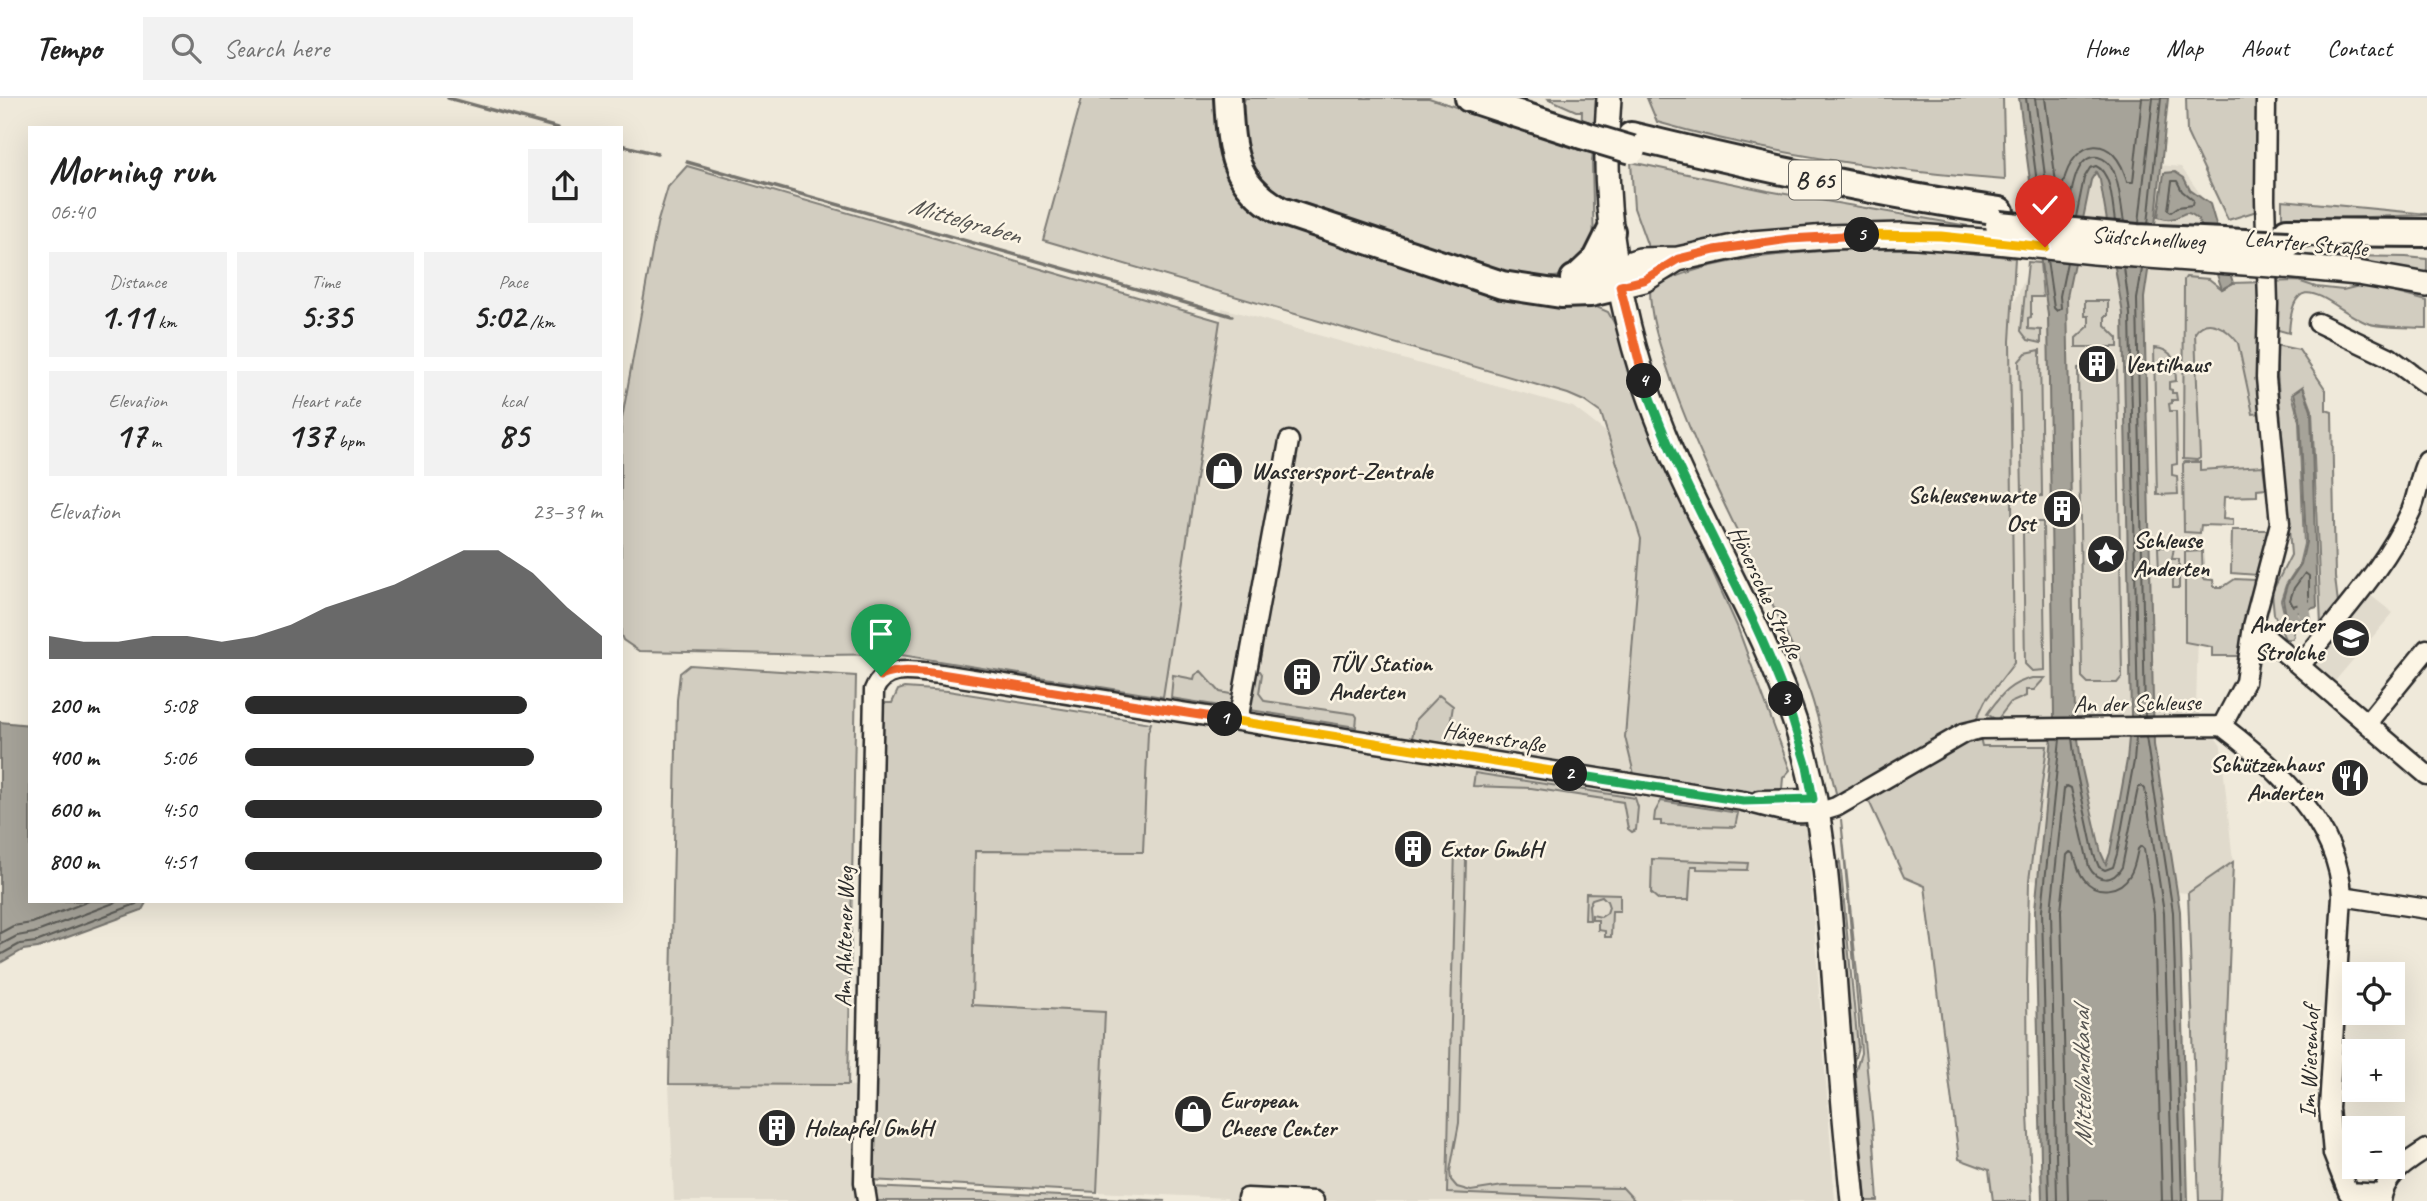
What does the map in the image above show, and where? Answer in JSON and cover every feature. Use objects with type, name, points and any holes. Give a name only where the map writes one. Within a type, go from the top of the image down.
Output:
[{"type":"highway","name":"Südschnellweg","points":[[1469,98],[1815,192],[1999,226],[2150,226],[2287,248],[2427,246]]},
{"type":"highway","name":"Südschnellweg","points":[[1514,98],[1582,128]]},
{"type":"highway","points":[[1232,106],[1231,149],[1240,173],[1257,195],[1281,211],[1502,285],[1561,294],[1590,293],[1618,277]]},
{"type":"highway","points":[[1576,279],[1597,259],[1611,232]]},
{"type":"highway","name":"Südschnellweg","points":[[2287,248],[2427,233]]},
{"type":"highway","points":[[1539,290],[1576,279],[1618,277]]},
{"type":"main road","name":"Höversche Straße","points":[[1609,98],[1607,132],[1611,232],[1618,277],[1639,365],[1652,404],[1702,519],[1768,653],[1797,729],[1815,806],[1829,904],[1853,1201]]},
{"type":"main road","points":[[1618,277],[1644,280],[1678,259],[1752,243],[1903,235],[1999,226]]},
{"type":"main road","name":"Lehrter Straße","points":[[2287,248],[2358,273],[2427,285]]},
{"type":"street","name":"An der Schleuse","points":[[1815,806],[1844,803],[1964,733],[1980,729],[2213,726],[2245,682],[2253,626],[2280,523],[2266,377],[2266,98]]},
{"type":"street","points":[[2318,323],[2389,357],[2427,385]]},
{"type":"street","points":[[1238,721],[1289,440]]},
{"type":"street","points":[[2300,666],[2393,544],[2411,511],[2427,460]]},
{"type":"street","points":[[2253,626],[2427,775]]},
{"type":"street","points":[[2367,723],[2427,649]]},
{"type":"street","name":"Hägenstraße","points":[[881,676],[908,671],[941,674],[1743,801],[1790,813],[1815,806]]},
{"type":"street","name":"Am Ahltener Weg","points":[[867,1201],[864,1169],[874,690],[881,676]]},
{"type":"street","name":"Im Wiesenhof","points":[[2213,726],[2278,775],[2306,805],[2339,865],[2342,896],[2329,1108],[2338,1197],[2382,1197]]},
{"type":"street","points":[[2342,896],[2427,909]]},
{"type":"street","points":[[2382,1197],[2394,1173],[2427,1149]]},
{"type":"street","points":[[1247,1198],[1314,1201]]},
{"type":"shaded area","points":[[1082,98],[1221,98],[1231,178],[1451,283],[1519,301],[1590,304],[1608,312],[1617,328],[1653,439],[1737,626],[1790,770],[1783,778],[1782,789],[1727,797],[1634,774],[1625,737],[1641,539],[1601,413],[1568,394],[1043,240]]},
{"type":"shaded area","points":[[1245,98],[1429,98],[1515,127],[1581,144],[1582,111],[1547,98],[1598,98],[1592,161],[1594,247],[1563,276],[1544,278],[1505,272],[1309,214],[1253,178],[1239,118]]},
{"type":"shaded area","points":[[1647,98],[2003,98],[2005,180],[1829,160],[1742,143],[1657,122]]},
{"type":"shaded area","points":[[2186,98],[2260,98],[2257,211],[2228,220],[2187,133]]},
{"type":"shaded area","name":"Schleuse Anderten","points":[[2026,152],[2181,167],[2201,195],[2196,287],[2234,303],[2259,376],[2265,465],[2200,470],[2196,709],[2221,746],[2233,862],[2188,893],[2029,880],[2047,746],[1982,746],[1976,720],[1985,701],[2014,663],[2010,341],[2014,303],[2038,249]]},
{"type":"shaded area","points":[[1631,162],[1768,191],[1968,226],[1849,224],[1745,237],[1651,255],[1634,208]]},
{"type":"shaded area","points":[[687,166],[1220,321],[1163,697],[895,654],[639,651],[623,640],[623,413],[657,224],[668,187]]},
{"type":"shaded area","points":[[2282,200],[2427,214],[2427,215],[2282,220]]},
{"type":"shaded area","points":[[1847,249],[1941,249],[2015,258],[2010,341],[2014,663],[1985,701],[1976,720],[1982,746],[2047,746],[2029,880],[2028,1113],[2032,1201],[1993,1201],[1989,1170],[1959,1159],[1925,886],[1904,877],[1862,786],[1837,797],[1807,684],[1701,455],[1672,382],[1654,325],[1650,289],[1671,279],[1695,270],[1746,259]]},
{"type":"shaded area","points":[[2289,255],[2427,259],[2427,279]]},
{"type":"shaded area","points":[[2028,262],[2040,263],[2043,297],[2031,297],[2028,329],[2041,330],[2041,343],[2028,340],[2021,331]]},
{"type":"shaded area","points":[[2186,277],[2209,279],[2222,289],[2233,283],[2298,281],[2316,287],[2343,290],[2359,286],[2378,288],[2427,301],[2427,328],[2372,325],[2327,300],[2306,293],[2298,298],[2292,311],[2289,333],[2264,326],[2261,413],[2253,414],[2238,343],[2229,333],[2217,326],[2211,324],[2200,327],[2195,333],[2200,458],[2183,459]]},
{"type":"shaded area","points":[[2085,301],[2108,301],[2105,325],[2118,338],[2118,347],[2076,347],[2076,338],[2089,326],[2089,316],[2085,316]]},
{"type":"shaded area","points":[[1222,308],[1573,407],[1607,433],[1694,627],[1746,802],[1805,809],[1835,1201],[1228,1201],[1227,1198],[1097,1192],[1105,1012],[972,1005],[975,850],[1143,852],[1148,732],[1163,697]]},
{"type":"shaded area","points":[[2275,345],[2299,350],[2326,390],[2326,410],[2332,412],[2335,577],[2339,612],[2321,626],[2312,410],[2303,386],[2292,394],[2299,421],[2304,544],[2299,565],[2286,585],[2281,600],[2285,617],[2289,618],[2294,636],[2292,639],[2285,639],[2274,614],[2272,592],[2291,555]]},
{"type":"shaded area","points":[[2154,348],[2167,351],[2174,363],[2176,381],[2169,382],[2169,389],[2176,393],[2177,400],[2172,400],[2169,404],[2170,411],[2176,411],[2177,464],[2172,465],[2172,475],[2177,476],[2178,494],[2157,495]]},
{"type":"shaded area","points":[[2040,350],[2042,496],[2026,497],[2022,492],[2019,361],[2026,353]]},
{"type":"shaded area","points":[[2089,367],[2090,370],[2106,370],[2106,367],[2117,367],[2122,677],[2117,683],[2088,683],[2082,677],[2078,368]]},
{"type":"shaded area","points":[[2185,462],[2200,462],[2200,470],[2263,466],[2266,488],[2257,489],[2257,496],[2224,497],[2223,519],[2233,520],[2233,526],[2201,525],[2200,533],[2184,532]]},
{"type":"shaded area","points":[[2029,522],[2043,522],[2045,670],[2032,671],[2025,664],[2023,532],[2029,532]]},
{"type":"shaded area","points":[[2232,530],[2269,530],[2258,575],[2231,573]]},
{"type":"shaded area","points":[[2158,547],[2174,547],[2172,559],[2179,559],[2179,588],[2173,588],[2173,573],[2159,573]]},
{"type":"shaded area","points":[[2202,551],[2203,579],[2213,580],[2214,587],[2223,587],[2235,579],[2255,580],[2244,621],[2239,656],[2212,656],[2212,647],[2185,642],[2185,552]]},
{"type":"shaded area","name":"Anderter Strolche","points":[[2365,591],[2393,613],[2335,681],[2314,663],[2314,657]]},
{"type":"shaded area","points":[[690,665],[856,676],[848,1085],[669,1084],[677,700],[680,673]]},
{"type":"shaded area","points":[[1201,671],[1220,692],[1236,695],[1233,708],[1171,698],[1173,675],[1194,679]]},
{"type":"shaded area","points":[[1252,671],[1260,671],[1262,674],[1259,693],[1265,701],[1355,714],[1356,727],[1244,709]]},
{"type":"shaded area","points":[[2032,678],[2045,678],[2034,690],[2026,690],[2026,696],[2010,703],[1997,720],[1987,714],[2006,691],[2017,683]]},
{"type":"shaded area","points":[[904,688],[948,691],[1151,723],[1148,732],[1143,852],[975,851],[972,1005],[1105,1012],[1097,1192],[870,1180],[878,782],[883,703],[892,703],[898,690]]},
{"type":"shaded area","points":[[1439,695],[1453,706],[1447,744],[1412,738],[1416,719]]},
{"type":"shaded area","points":[[1475,773],[1635,798],[1638,807],[1636,830],[1632,832],[1628,829],[1623,802],[1531,788],[1473,786]]},
{"type":"shaded area","points":[[1661,801],[1738,813],[1735,827],[1661,825],[1661,821],[1654,821]]},
{"type":"shaded area","points":[[1841,819],[1878,1201],[1866,1201],[1855,1072],[1861,1053],[1859,1022]]},
{"type":"shaded area","points":[[1455,847],[1466,861],[1459,1123],[1450,1171],[1451,1180],[1457,1187],[1471,1191],[1503,1186],[1623,1188],[1635,1201],[1447,1193]]},
{"type":"shaded area","points":[[1652,859],[1748,863],[1747,870],[1697,869],[1697,866],[1691,866],[1689,900],[1659,900],[1651,893]]},
{"type":"shaded area","points":[[1840,861],[1858,1047],[1852,1068],[1860,1201],[1836,866]]},
{"type":"shaded area","points":[[2233,862],[2220,1201],[2199,1201],[2188,893]]},
{"type":"shaded area","points":[[1586,893],[1620,894],[1620,911],[1612,911],[1611,937],[1605,937],[1605,931],[1598,930],[1598,920],[1592,920],[1592,915],[1601,917],[1607,913],[1607,901],[1602,896],[1592,899],[1589,905],[1590,920],[1585,920]]},
{"type":"shaded area","points":[[669,1084],[872,1086],[870,1180],[874,1201],[674,1201]]},
{"type":"shaded area","points":[[871,1187],[1166,1201],[874,1201]]},
{"type":"water","name":"Mittellandkanal","points":[[2019,98],[2168,98],[2156,217],[2144,298],[2154,745],[2180,911],[2188,1201],[2042,1201],[2035,910],[2054,716],[2048,315]],"holes":[[[2096,172],[2100,180],[2123,314],[2131,715],[2127,760],[2106,864],[2101,853],[2082,769],[2075,716],[2067,297],[2091,180]]]},
{"type":"water","points":[[2175,172],[2184,178],[2190,190],[2210,204],[2233,283],[2222,289],[2198,219],[2189,213],[2168,219],[2158,217],[2164,173]]},
{"type":"water","points":[[2303,387],[2311,411],[2317,607],[2286,616],[2283,599],[2287,585],[2301,564],[2306,542],[2300,417],[2294,393]]},
{"type":"water","points":[[0,722],[28,725],[28,903],[146,903],[142,910],[38,948],[23,950],[0,963]]},
{"type":"waterway","name":"Mittelgraben","points":[[448,98],[551,126]]},
{"type":"waterway","name":"Mittelgraben","points":[[623,146],[657,154]]},
{"type":"waterway","name":"Mittelgraben","points":[[687,162],[1232,316]]},
{"type":"waterway","points":[[2302,595],[2306,619]]},
{"type":"waterway","points":[[2292,614],[2295,622]]},
{"type":"place","name":"Ventilhaus","points":[[2097,364]]},
{"type":"place","name":"Wassersport-Zentrale","points":[[1224,471]]},
{"type":"place","name":"Schleusenwarte Ost","points":[[2062,509]]},
{"type":"place","name":"Schleuse Anderten","points":[[2106,554]]},
{"type":"place","name":"Anderter Strolche","points":[[2351,638]]},
{"type":"place","name":"TÜV Station Anderten","points":[[1302,677]]},
{"type":"place","name":"Schützenhaus Anderten","points":[[2350,778]]},
{"type":"place","name":"Extor GmbH","points":[[1413,849]]},
{"type":"place","name":"European Cheese Center","points":[[1193,1114]]},
{"type":"place","name":"Holzapfel GmbH","points":[[777,1128]]},
{"type":"route","points":[[881,676],[908,671],[941,674],[1743,801],[1813,799],[1797,729],[1775,670],[1702,519],[1652,404],[1639,365],[1620,286],[1644,280],[1678,259],[1752,243],[1789,239],[1865,235],[1941,236],[2045,247]]}]
